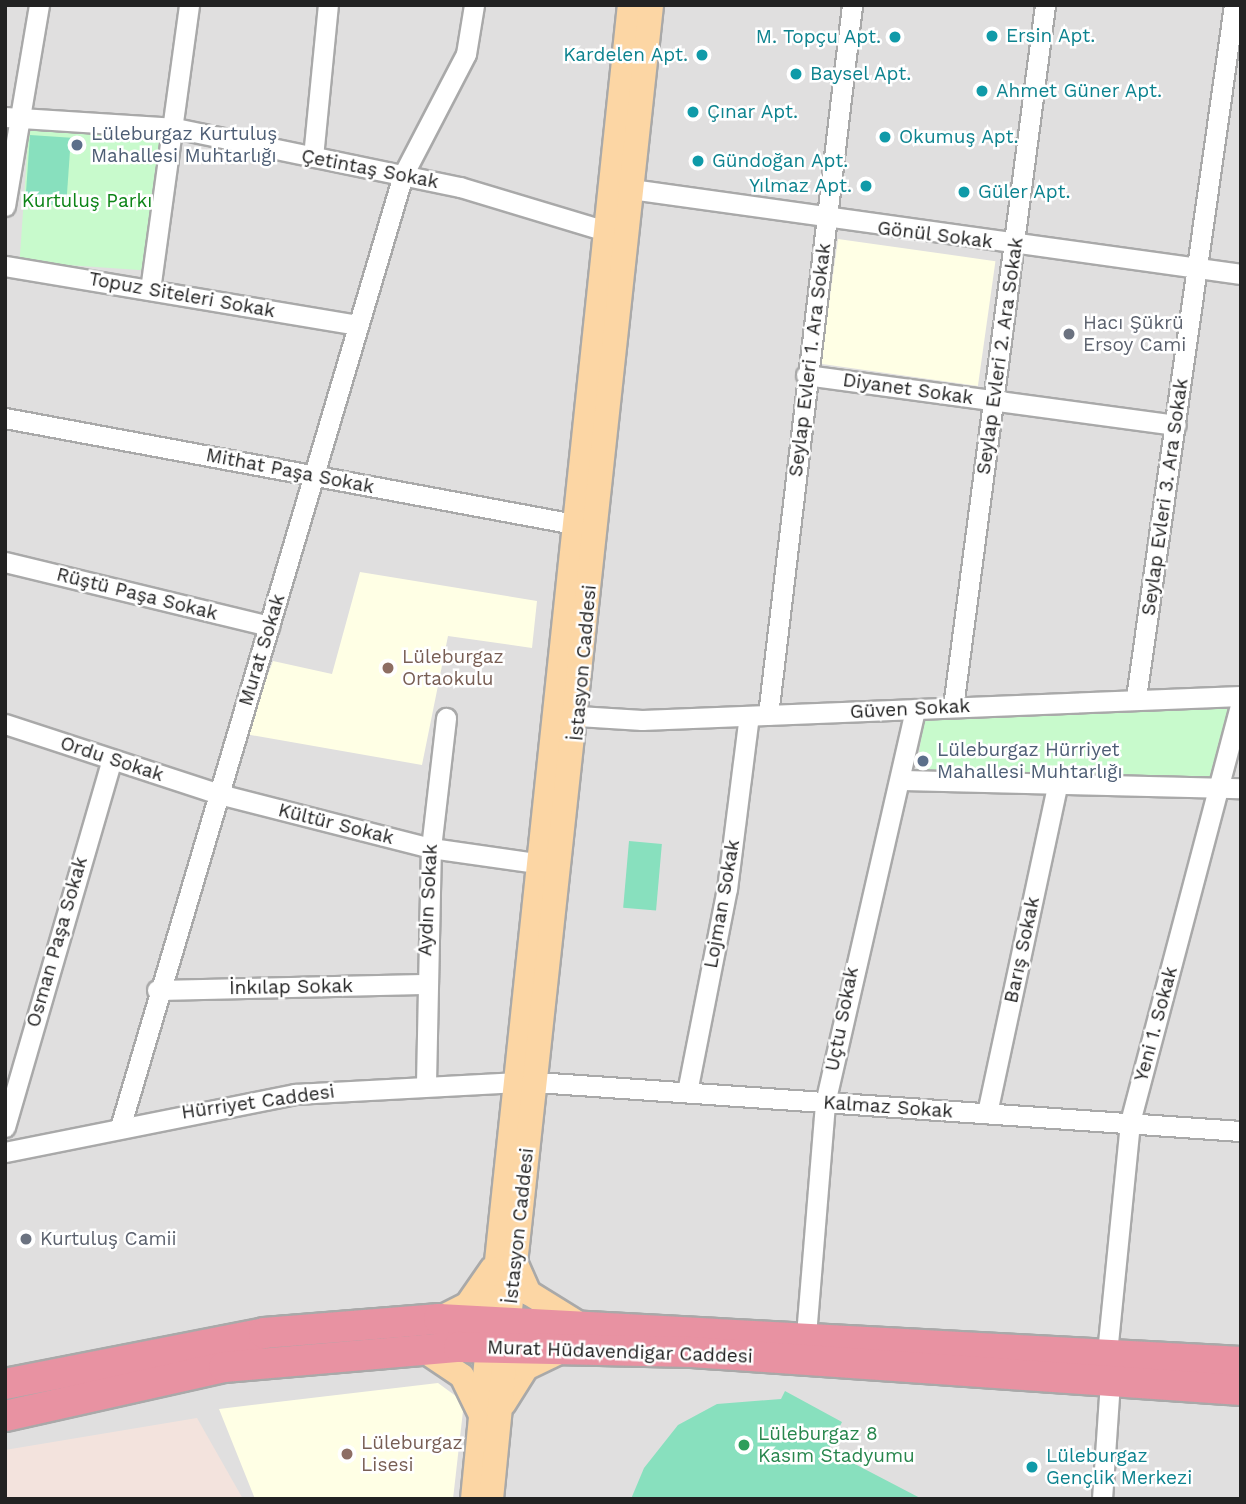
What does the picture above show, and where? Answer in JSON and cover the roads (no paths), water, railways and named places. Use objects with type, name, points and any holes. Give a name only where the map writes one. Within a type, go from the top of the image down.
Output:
[{"type":"highway","name":"Murat Hüdavendigar Caddesi","points":[[5,1384],[264,1334],[439,1319],[498,1332],[806,1335],[1108,1367],[1241,1390]]},
{"type":"highway","name":"Murat Hüdavendigar Caddesi","points":[[5,1416],[224,1367],[422,1349],[498,1332]]},
{"type":"highway","name":"Murat Hüdavendigar Caddesi","points":[[578,1334],[1108,1367],[1241,1362]]},
{"type":"main road","name":"İstasyon Caddesi","points":[[549,864],[578,716],[585,526],[606,231],[621,188],[630,5]]},
{"type":"main road","name":"İstasyon Caddesi","points":[[491,1499],[491,1414],[498,1332],[549,864],[553,714],[585,526],[621,188],[651,5]]},
{"type":"main road","points":[[553,714],[578,716]]},
{"type":"main road","points":[[422,1349],[462,1376],[491,1414],[526,1368],[578,1334],[529,1293],[505,1261],[467,1305],[439,1319]]},
{"type":"main road","name":"İstasyon Caddesi","points":[[473,1499],[491,1414]]},
{"type":"street","points":[[5,206],[14,118],[39,5]]},
{"type":"street","points":[[150,290],[175,128],[189,5]]},
{"type":"street","points":[[313,157],[328,5]]},
{"type":"street","name":"Murat Sokak","points":[[121,1124],[157,990],[219,794],[403,175],[466,54],[474,5]]},
{"type":"street","name":"Seylap Evleri 1. Ara Sokak","points":[[759,715],[828,222],[852,5]]},
{"type":"street","name":"Seylap Evleri 2. Ara Sokak","points":[[953,707],[1045,5]]},
{"type":"street","name":"Seylap Evleri 3. Ara Sokak","points":[[1136,698],[1234,5]]},
{"type":"street","name":"Çetintaş Sokak","points":[[14,118],[175,128],[403,175],[606,231]]},
{"type":"street","name":"Gönül Sokak","points":[[621,188],[828,222],[1241,274]]},
{"type":"street","name":"Topuz Siteleri Sokak","points":[[5,266],[358,325]]},
{"type":"street","name":"Diyanet Sokak","points":[[806,375],[1176,425]]},
{"type":"street","name":"Mithat Paşa Sokak","points":[[5,418],[585,526]]},
{"type":"street","name":"Rüştü Paşa Sokak","points":[[5,562],[269,626]]},
{"type":"street","name":"Güven Sokak","points":[[578,716],[759,715],[1136,698],[1241,699]]},
{"type":"street","name":"Yeni 1. Sokak","points":[[1102,1499],[1108,1367],[1130,1122],[1241,699]]},
{"type":"street","name":"Uçtu Sokak","points":[[806,1335],[825,1102],[855,957],[902,780],[915,709]]},
{"type":"street","name":"Lojman Sokak","points":[[687,1092],[759,715]]},
{"type":"street","name":"Aydın Sokak","points":[[426,1083],[424,984],[431,848],[446,718]]},
{"type":"street","name":"Ordu Sokak","points":[[5,724],[219,794]]},
{"type":"street","name":"Osman Paşa Sokak","points":[[5,1127],[112,758]]},
{"type":"street","points":[[902,780],[1057,787],[1218,790],[1241,788]]},
{"type":"street","name":"Barış Sokak","points":[[987,1113],[1057,787]]},
{"type":"street","name":"Kültür Sokak","points":[[219,794],[431,848],[549,864]]},
{"type":"street","name":"İnkılap Sokak","points":[[157,990],[424,984]]},
{"type":"street","name":"Kalmaz Sokak","points":[[525,1082],[1241,1131]]},
{"type":"street","name":"Hürriyet Caddesi","points":[[5,1152],[121,1124],[283,1096],[426,1083],[525,1082]]},
{"type":"place","name":"Ersin Apt.","points":[[992,36]]},
{"type":"place","name":"M. Topçu Apt.","points":[[895,37]]},
{"type":"place","name":"Kardelen Apt.","points":[[702,55]]},
{"type":"place","name":"Baysel Apt.","points":[[796,74]]},
{"type":"place","name":"Ahmet Güner Apt.","points":[[982,91]]},
{"type":"place","name":"Çınar Apt.","points":[[693,112]]},
{"type":"place","name":"Okumuş Apt.","points":[[885,137]]},
{"type":"place","name":"Lüleburgaz Kurtuluş Mahallesi Muhtarlığı","points":[[77,145]]},
{"type":"place","name":"Gündoğan Apt.","points":[[698,161]]},
{"type":"place","name":"Yılmaz Apt.","points":[[866,186]]},
{"type":"place","name":"Güler Apt.","points":[[964,192]]},
{"type":"place","name":"Hacı Şükrü Ersoy Cami","points":[[1069,334]]},
{"type":"place","name":"Lüleburgaz Ortaokulu","points":[[388,668]]},
{"type":"place","name":"Lüleburgaz Hürriyet Mahallesi Muhtarlığı","points":[[923,761]]},
{"type":"place","name":"Kurtuluş Camii","points":[[26,1239]]},
{"type":"place","name":"Lüleburgaz 8 Kasım Stadyumu","points":[[744,1445]]},
{"type":"place","name":"Lüleburgaz Lisesi","points":[[347,1454]]},
{"type":"place","name":"Lüleburgaz Gençlik Merkezi","points":[[1032,1467]]},
{"type":"park label","name":"Kurtuluş Parkı","points":[[87,201]]}]
